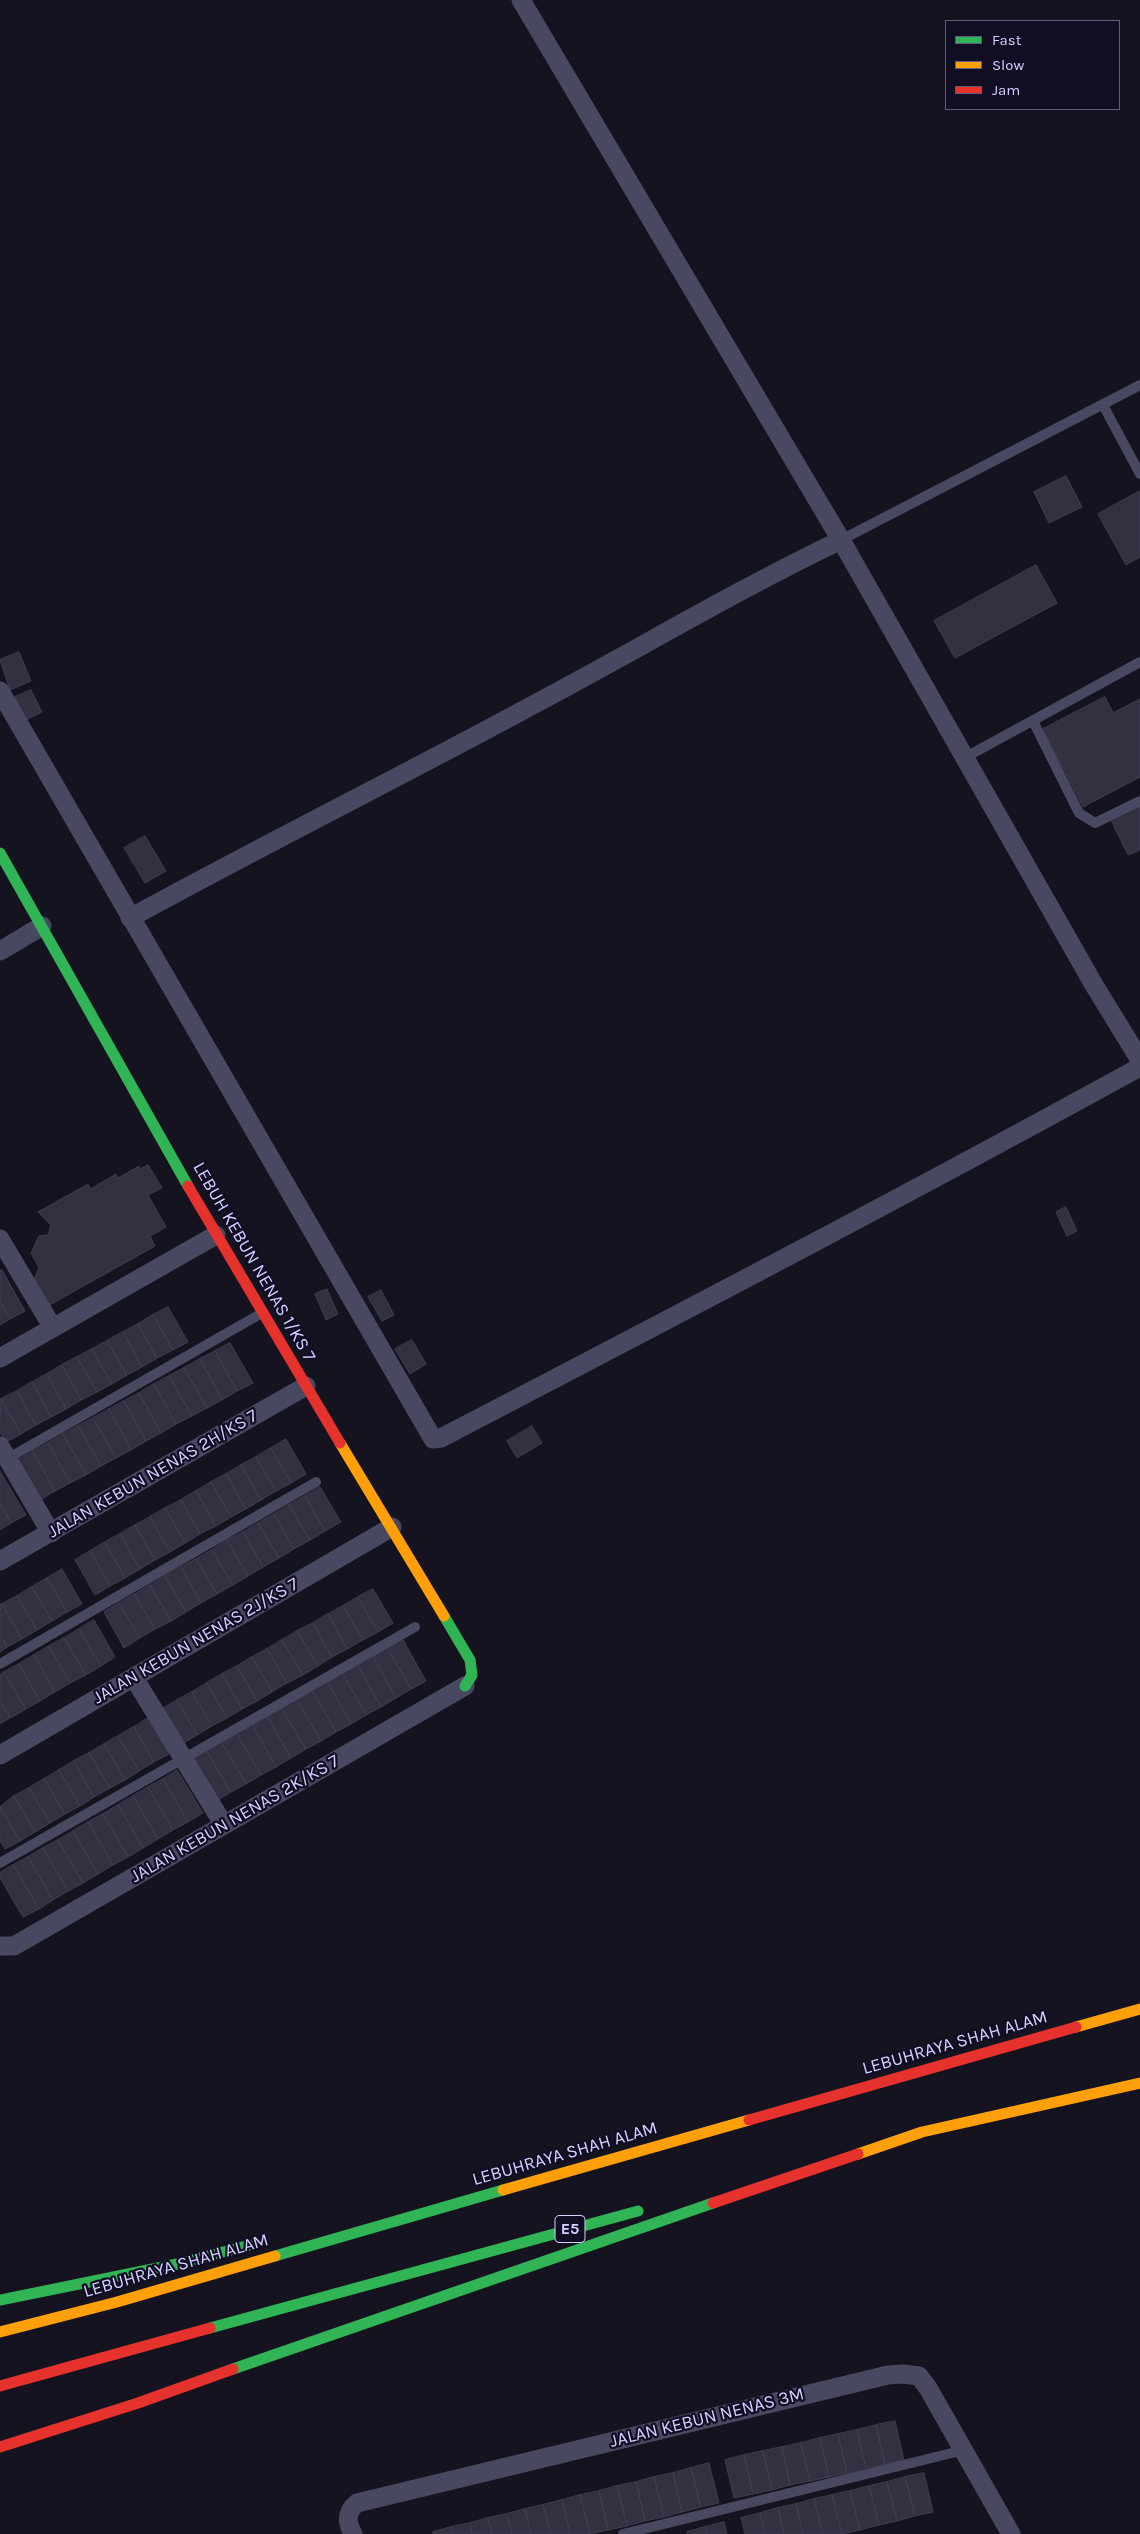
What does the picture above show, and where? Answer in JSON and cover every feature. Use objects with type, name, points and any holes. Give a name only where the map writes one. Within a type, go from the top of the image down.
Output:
[{"type":"main road","name":"LEBUH KEBUN NENAS 1/KS 7","points":[[0,853],[216,1235],[470,1660],[472,1676],[466,1686]]},
{"type":"main road","points":[[1098,2021],[1140,2006]]},
{"type":"main road","name":"LEBUHRAYA SHAH ALAM","points":[[0,2332],[117,2302],[548,2177],[1140,2010]]},
{"type":"main road","points":[[720,2188],[1112,2077]]},
{"type":"main road","points":[[0,2447],[138,2403],[367,2321],[922,2132],[1140,2083]]},
{"type":"main road","points":[[393,2209],[548,2177]]},
{"type":"main road","name":"E5","points":[[0,2386],[653,2207]]},
{"type":"main road","points":[[0,2300],[177,2264],[261,2242]]},
{"type":"street","points":[[521,0],[841,540],[1089,976],[1140,1060]]},
{"type":"street","points":[[130,918],[329,811],[532,706],[723,600],[841,540]]},
{"type":"street","points":[[0,691],[432,1439],[442,1438],[715,1295],[1140,1068]]},
{"type":"street","points":[[0,951],[42,926]]},
{"type":"street","points":[[0,1358],[216,1235]]},
{"type":"street","points":[[0,1239],[5,1260],[53,1328]]},
{"type":"street","name":"JALAN KEBUN NENAS 2H/KS 7","points":[[0,1561],[306,1386]]},
{"type":"street","points":[[2,1456],[51,1533]]},
{"type":"street","name":"JALAN KEBUN NENAS 2J/KS 7","points":[[0,1755],[392,1527]]},
{"type":"street","points":[[134,1678],[224,1824]]},
{"type":"street","name":"JALAN KEBUN NENAS 2K/KS 7","points":[[1,1946],[14,1946],[466,1686]]},
{"type":"street","name":"JALAN KEBUN NENAS 3M","points":[[353,2534],[347,2517],[350,2509],[357,2503],[888,2375],[903,2374],[919,2376],[964,2450],[1005,2533]]},
{"type":"lane","points":[[841,540],[1140,385]]},
{"type":"lane","points":[[1103,405],[1140,474]]},
{"type":"lane","points":[[964,758],[1140,662]]},
{"type":"lane","points":[[1032,720],[1079,813],[1095,823],[1140,800]]},
{"type":"lane","points":[[2,1456],[262,1313]]},
{"type":"lane","points":[[0,1664],[316,1482]]},
{"type":"lane","points":[[0,1863],[183,1757],[415,1627]]},
{"type":"lane","points":[[623,2534],[964,2450]]},
{"type":"building","points":[[1066,476],[1082,507],[1049,523],[1034,492]]},
{"type":"building","points":[[1140,491],[1140,557],[1126,565],[1098,514]]},
{"type":"building","points":[[1036,565],[1057,603],[955,658],[934,621]]},
{"type":"building","points":[[19,652],[31,681],[10,690],[0,660]]},
{"type":"building","points":[[31,690],[42,712],[25,720],[15,697]]},
{"type":"building","points":[[1105,697],[1113,713],[1140,699],[1140,777],[1083,807],[1043,729]]},
{"type":"building","points":[[1140,804],[1140,850],[1128,855],[1110,818]]},
{"type":"building","points":[[145,836],[166,871],[145,883],[124,848]]},
{"type":"building","points":[[148,1165],[162,1188],[148,1195],[166,1227],[150,1236],[155,1246],[46,1307],[33,1283],[39,1267],[31,1253],[39,1236],[48,1235],[51,1225],[38,1212],[88,1184],[91,1189],[116,1174],[118,1178],[139,1166],[140,1169]]},
{"type":"building","points":[[1066,1207],[1077,1231],[1067,1236],[1056,1212]]},
{"type":"building","points":[[2,1270],[25,1311],[10,1319],[0,1302],[0,1271]]},
{"type":"building","points":[[327,1289],[338,1314],[326,1320],[315,1294]]},
{"type":"building","points":[[381,1290],[394,1315],[382,1321],[368,1297]]},
{"type":"building","points":[[0,1302],[10,1319],[0,1325]]},
{"type":"building","points":[[168,1307],[188,1342],[173,1350],[153,1315]]},
{"type":"building","points":[[153,1315],[173,1350],[157,1358],[138,1324]]},
{"type":"building","points":[[138,1324],[157,1358],[142,1367],[123,1332]]},
{"type":"building","points":[[123,1332],[142,1367],[127,1375],[107,1341]]},
{"type":"building","points":[[412,1340],[426,1364],[410,1374],[395,1349]]},
{"type":"building","points":[[107,1341],[127,1375],[112,1384],[92,1349]]},
{"type":"building","points":[[230,1343],[253,1383],[237,1391],[215,1351]]},
{"type":"building","points":[[92,1349],[112,1384],[97,1392],[77,1357]]},
{"type":"building","points":[[215,1351],[237,1391],[222,1400],[200,1359]]},
{"type":"building","points":[[77,1357],[97,1392],[81,1400],[62,1365]]},
{"type":"building","points":[[200,1359],[222,1400],[207,1408],[184,1368]]},
{"type":"building","points":[[62,1365],[81,1400],[66,1409],[47,1374]]},
{"type":"building","points":[[184,1368],[207,1408],[192,1416],[169,1376]]},
{"type":"building","points":[[47,1374],[66,1409],[51,1417],[32,1382]]},
{"type":"building","points":[[169,1376],[192,1416],[176,1424],[154,1384]]},
{"type":"building","points":[[32,1382],[51,1417],[36,1425],[17,1391]]},
{"type":"building","points":[[154,1384],[176,1424],[161,1433],[139,1393]]},
{"type":"building","points":[[17,1391],[36,1425],[21,1434],[1,1399]]},
{"type":"building","points":[[139,1393],[161,1433],[146,1441],[124,1401]]},
{"type":"building","points":[[1,1399],[21,1434],[6,1442],[0,1432]]},
{"type":"building","points":[[124,1401],[146,1441],[131,1450],[109,1409]]},
{"type":"building","points":[[109,1409],[131,1450],[116,1458],[93,1418]]},
{"type":"building","points":[[93,1418],[116,1458],[101,1466],[78,1426]]},
{"type":"building","points":[[78,1426],[101,1466],[86,1475],[63,1434]]},
{"type":"building","points":[[532,1426],[542,1443],[517,1458],[507,1441]]},
{"type":"building","points":[[63,1434],[86,1475],[70,1483],[48,1443]]},
{"type":"building","points":[[286,1439],[306,1474],[291,1483],[271,1448]]},
{"type":"building","points":[[48,1443],[70,1483],[55,1491],[33,1451]]},
{"type":"building","points":[[271,1448],[291,1483],[276,1491],[256,1457]]},
{"type":"building","points":[[33,1451],[55,1491],[40,1500],[18,1460]]},
{"type":"building","points":[[256,1457],[276,1491],[261,1500],[241,1465]]},
{"type":"building","points":[[241,1465],[261,1500],[246,1509],[226,1474]]},
{"type":"building","points":[[0,1471],[26,1515],[11,1523],[0,1504]]},
{"type":"building","points":[[226,1474],[246,1509],[231,1517],[211,1482]]},
{"type":"building","points":[[211,1482],[231,1517],[216,1526],[196,1491]]},
{"type":"building","points":[[320,1487],[341,1522],[325,1531],[305,1496]]},
{"type":"building","points":[[196,1491],[216,1526],[200,1534],[181,1500]]},
{"type":"building","points":[[305,1496],[325,1531],[310,1540],[289,1505]]},
{"type":"building","points":[[181,1500],[200,1534],[185,1543],[165,1508]]},
{"type":"building","points":[[0,1504],[11,1523],[0,1530]]},
{"type":"building","points":[[289,1505],[310,1540],[294,1549],[274,1514]]},
{"type":"building","points":[[165,1508],[185,1543],[170,1552],[150,1517]]},
{"type":"building","points":[[274,1514],[294,1549],[279,1558],[258,1523]]},
{"type":"building","points":[[150,1517],[170,1552],[155,1560],[135,1525]]},
{"type":"building","points":[[258,1523],[279,1558],[263,1567],[243,1532]]},
{"type":"building","points":[[135,1525],[155,1560],[140,1569],[120,1534]]},
{"type":"building","points":[[243,1532],[263,1567],[248,1576],[227,1540]]},
{"type":"building","points":[[120,1534],[140,1569],[125,1578],[105,1542]]},
{"type":"building","points":[[227,1540],[248,1576],[233,1585],[212,1550]]},
{"type":"building","points":[[105,1542],[125,1578],[110,1586],[90,1551]]},
{"type":"building","points":[[212,1550],[233,1585],[217,1594],[196,1559]]},
{"type":"building","points":[[90,1551],[110,1586],[95,1595],[75,1560]]},
{"type":"building","points":[[196,1559],[217,1594],[201,1603],[181,1567]]},
{"type":"building","points":[[181,1567],[201,1603],[186,1612],[165,1576]]},
{"type":"building","points":[[62,1569],[82,1604],[67,1612],[47,1578]]},
{"type":"building","points":[[165,1576],[186,1612],[171,1621],[150,1585]]},
{"type":"building","points":[[47,1578],[67,1612],[52,1621],[32,1587]]},
{"type":"building","points":[[150,1585],[171,1621],[155,1629],[135,1594]]},
{"type":"building","points":[[32,1587],[52,1621],[37,1630],[17,1596]]},
{"type":"building","points":[[373,1589],[393,1623],[378,1632],[358,1597]]},
{"type":"building","points":[[135,1594],[155,1629],[140,1638],[119,1603]]},
{"type":"building","points":[[17,1596],[37,1630],[22,1639],[2,1604]]},
{"type":"building","points":[[358,1597],[378,1632],[363,1640],[343,1606]]},
{"type":"building","points":[[119,1603],[140,1638],[124,1648],[104,1612]]},
{"type":"building","points":[[2,1604],[22,1639],[7,1647],[0,1635],[0,1605]]},
{"type":"building","points":[[343,1606],[363,1640],[347,1649],[328,1614]]},
{"type":"building","points":[[328,1614],[347,1649],[332,1657],[313,1623]]},
{"type":"building","points":[[94,1620],[115,1657],[101,1666],[79,1629]]},
{"type":"building","points":[[313,1623],[332,1657],[318,1666],[297,1631]]},
{"type":"building","points":[[79,1629],[101,1666],[86,1675],[64,1638]]},
{"type":"building","points":[[297,1631],[318,1666],[303,1675],[282,1640]]},
{"type":"building","points":[[0,1635],[7,1647],[0,1652]]},
{"type":"building","points":[[64,1638],[86,1675],[70,1683],[49,1646]]},
{"type":"building","points":[[282,1640],[303,1675],[287,1683],[267,1649]]},
{"type":"building","points":[[403,1640],[426,1681],[411,1689],[388,1649]]},
{"type":"building","points":[[49,1646],[70,1683],[55,1692],[34,1655]]},
{"type":"building","points":[[267,1649],[287,1683],[272,1692],[252,1657]]},
{"type":"building","points":[[388,1649],[411,1689],[396,1698],[373,1657]]},
{"type":"building","points":[[34,1655],[55,1692],[40,1701],[19,1664]]},
{"type":"building","points":[[252,1657],[272,1692],[257,1701],[237,1666]]},
{"type":"building","points":[[373,1657],[396,1698],[381,1707],[358,1666]]},
{"type":"building","points":[[19,1664],[40,1701],[26,1709],[4,1672]]},
{"type":"building","points":[[237,1666],[257,1701],[242,1709],[222,1674]]},
{"type":"building","points":[[358,1666],[381,1707],[366,1715],[343,1674]]},
{"type":"building","points":[[4,1672],[26,1709],[10,1718],[0,1700],[0,1675]]},
{"type":"building","points":[[222,1674],[242,1709],[227,1718],[207,1683]]},
{"type":"building","points":[[343,1674],[366,1715],[351,1724],[328,1683]]},
{"type":"building","points":[[207,1683],[227,1718],[212,1726],[192,1692]]},
{"type":"building","points":[[328,1683],[351,1724],[336,1732],[313,1692]]},
{"type":"building","points":[[192,1692],[212,1726],[197,1735],[177,1700]]},
{"type":"building","points":[[313,1692],[336,1732],[321,1741],[297,1700]]},
{"type":"building","points":[[0,1700],[10,1718],[0,1724]]},
{"type":"building","points":[[177,1700],[197,1735],[182,1744],[162,1709]]},
{"type":"building","points":[[297,1700],[321,1741],[306,1749],[282,1709]]},
{"type":"building","points":[[282,1709],[306,1749],[291,1758],[268,1717]]},
{"type":"building","points":[[268,1717],[291,1758],[276,1767],[253,1726]]},
{"type":"building","points":[[148,1718],[169,1754],[154,1762],[134,1727]]},
{"type":"building","points":[[253,1726],[276,1767],[261,1775],[237,1734]]},
{"type":"building","points":[[134,1727],[154,1762],[139,1771],[118,1736]]},
{"type":"building","points":[[237,1734],[261,1775],[246,1784],[222,1743]]},
{"type":"building","points":[[118,1736],[139,1771],[125,1780],[104,1744]]},
{"type":"building","points":[[222,1743],[246,1784],[231,1792],[207,1752]]},
{"type":"building","points":[[104,1744],[125,1780],[110,1788],[89,1753]]},
{"type":"building","points":[[207,1752],[231,1792],[216,1801],[192,1760]]},
{"type":"building","points":[[89,1753],[110,1788],[94,1797],[74,1761]]},
{"type":"building","points":[[74,1761],[94,1797],[80,1806],[59,1770]]},
{"type":"building","points":[[59,1770],[80,1806],[65,1814],[44,1779]]},
{"type":"building","points":[[177,1770],[203,1813],[188,1822],[163,1779]]},
{"type":"building","points":[[44,1779],[65,1814],[50,1823],[29,1788]]},
{"type":"building","points":[[163,1779],[188,1822],[173,1830],[148,1787]]},
{"type":"building","points":[[148,1787],[173,1830],[158,1839],[133,1796]]},
{"type":"building","points":[[29,1788],[50,1823],[35,1832],[14,1796]]},
{"type":"building","points":[[14,1796],[35,1832],[20,1841],[0,1807]]},
{"type":"building","points":[[133,1796],[158,1839],[143,1848],[118,1805]]},
{"type":"building","points":[[118,1805],[143,1848],[128,1857],[103,1814]]},
{"type":"building","points":[[0,1807],[20,1841],[5,1849],[0,1841]]},
{"type":"building","points":[[103,1814],[128,1857],[113,1865],[88,1822]]},
{"type":"building","points":[[88,1822],[113,1865],[98,1874],[73,1831]]},
{"type":"building","points":[[73,1831],[98,1874],[83,1883],[58,1840]]},
{"type":"building","points":[[58,1840],[83,1883],[68,1891],[43,1848]]},
{"type":"building","points":[[43,1848],[68,1891],[53,1900],[28,1857]]},
{"type":"building","points":[[28,1857],[53,1900],[39,1909],[13,1865]]},
{"type":"building","points":[[13,1865],[39,1909],[23,1917],[0,1878],[0,1873]]},
{"type":"building","points":[[895,2421],[904,2460],[885,2464],[876,2425]]},
{"type":"building","points":[[876,2425],[885,2464],[866,2468],[857,2430]]},
{"type":"building","points":[[857,2430],[866,2468],[847,2473],[838,2434]]},
{"type":"building","points":[[838,2434],[847,2473],[829,2477],[820,2438]]},
{"type":"building","points":[[820,2438],[829,2477],[810,2481],[801,2443]]},
{"type":"building","points":[[801,2443],[810,2481],[790,2485],[782,2447]]},
{"type":"building","points":[[782,2447],[790,2485],[772,2490],[763,2451]]},
{"type":"building","points":[[763,2451],[772,2490],[753,2494],[744,2455]]},
{"type":"building","points":[[744,2455],[753,2494],[734,2498],[725,2460]]},
{"type":"building","points":[[709,2463],[719,2503],[701,2507],[691,2468]]},
{"type":"building","points":[[691,2468],[701,2507],[682,2512],[673,2473]]},
{"type":"building","points":[[673,2473],[682,2512],[664,2517],[654,2477]]},
{"type":"building","points":[[924,2473],[933,2512],[915,2516],[905,2477]]},
{"type":"building","points":[[654,2477],[664,2517],[645,2521],[636,2482]]},
{"type":"building","points":[[905,2477],[915,2516],[897,2521],[887,2482]]},
{"type":"building","points":[[636,2482],[645,2521],[627,2526],[617,2486]]},
{"type":"building","points":[[887,2482],[897,2521],[879,2525],[869,2486]]},
{"type":"building","points":[[617,2486],[627,2526],[608,2530],[599,2491]]},
{"type":"building","points":[[869,2486],[879,2525],[860,2530],[850,2491]]},
{"type":"building","points":[[599,2491],[608,2530],[590,2534],[580,2495]]},
{"type":"building","points":[[850,2491],[860,2530],[842,2534],[832,2495]]},
{"type":"building","points":[[580,2495],[590,2534],[570,2534],[562,2500]]},
{"type":"building","points":[[832,2495],[842,2534],[823,2534],[814,2499]]},
{"type":"building","points":[[814,2499],[823,2534],[803,2534],[796,2504]]},
{"type":"building","points":[[562,2500],[570,2534],[551,2534],[543,2505]]},
{"type":"building","points":[[796,2504],[803,2534],[784,2534],[778,2508]]},
{"type":"building","points":[[543,2505],[551,2534],[531,2534],[525,2509]]},
{"type":"building","points":[[778,2508],[784,2534],[765,2534],[760,2513]]},
{"type":"building","points":[[525,2509],[531,2534],[512,2534],[507,2514]]},
{"type":"building","points":[[760,2513],[765,2534],[745,2534],[741,2518]]},
{"type":"building","points":[[507,2514],[512,2534],[492,2534],[488,2518]]},
{"type":"building","points":[[488,2518],[492,2534],[472,2534],[470,2523]]},
{"type":"building","points":[[724,2522],[727,2534],[707,2534],[705,2527]]},
{"type":"building","points":[[470,2523],[472,2534],[453,2534],[451,2527]]},
{"type":"building","points":[[451,2527],[453,2534],[433,2534],[433,2532]]},
{"type":"building","points":[[705,2527],[707,2534],[688,2534],[687,2532]]},
{"type":"traffic: fast","points":[[0,853],[188,1186]]},
{"type":"traffic: fast","points":[[444,1616],[470,1660],[472,1675],[465,1686]]},
{"type":"traffic: fast","points":[[275,2256],[503,2190]]},
{"type":"traffic: fast","points":[[233,2369],[713,2203]]},
{"type":"traffic: fast","points":[[210,2328],[638,2211]]},
{"type":"traffic: fast","points":[[0,2300],[177,2264],[250,2245]]},
{"type":"traffic: slow","points":[[340,1443],[444,1616]]},
{"type":"traffic: slow","points":[[1076,2027],[1140,2009]]},
{"type":"traffic: slow","points":[[858,2154],[922,2132],[1140,2083]]},
{"type":"traffic: slow","points":[[503,2190],[749,2120]]},
{"type":"traffic: slow","points":[[0,2332],[117,2302],[275,2256]]},
{"type":"traffic: jam","points":[[188,1186],[340,1443]]},
{"type":"traffic: jam","points":[[749,2120],[1076,2027]]},
{"type":"traffic: jam","points":[[713,2203],[858,2154]]},
{"type":"traffic: jam","points":[[0,2386],[210,2328]]},
{"type":"traffic: jam","points":[[0,2447],[138,2403],[233,2369]]}]
